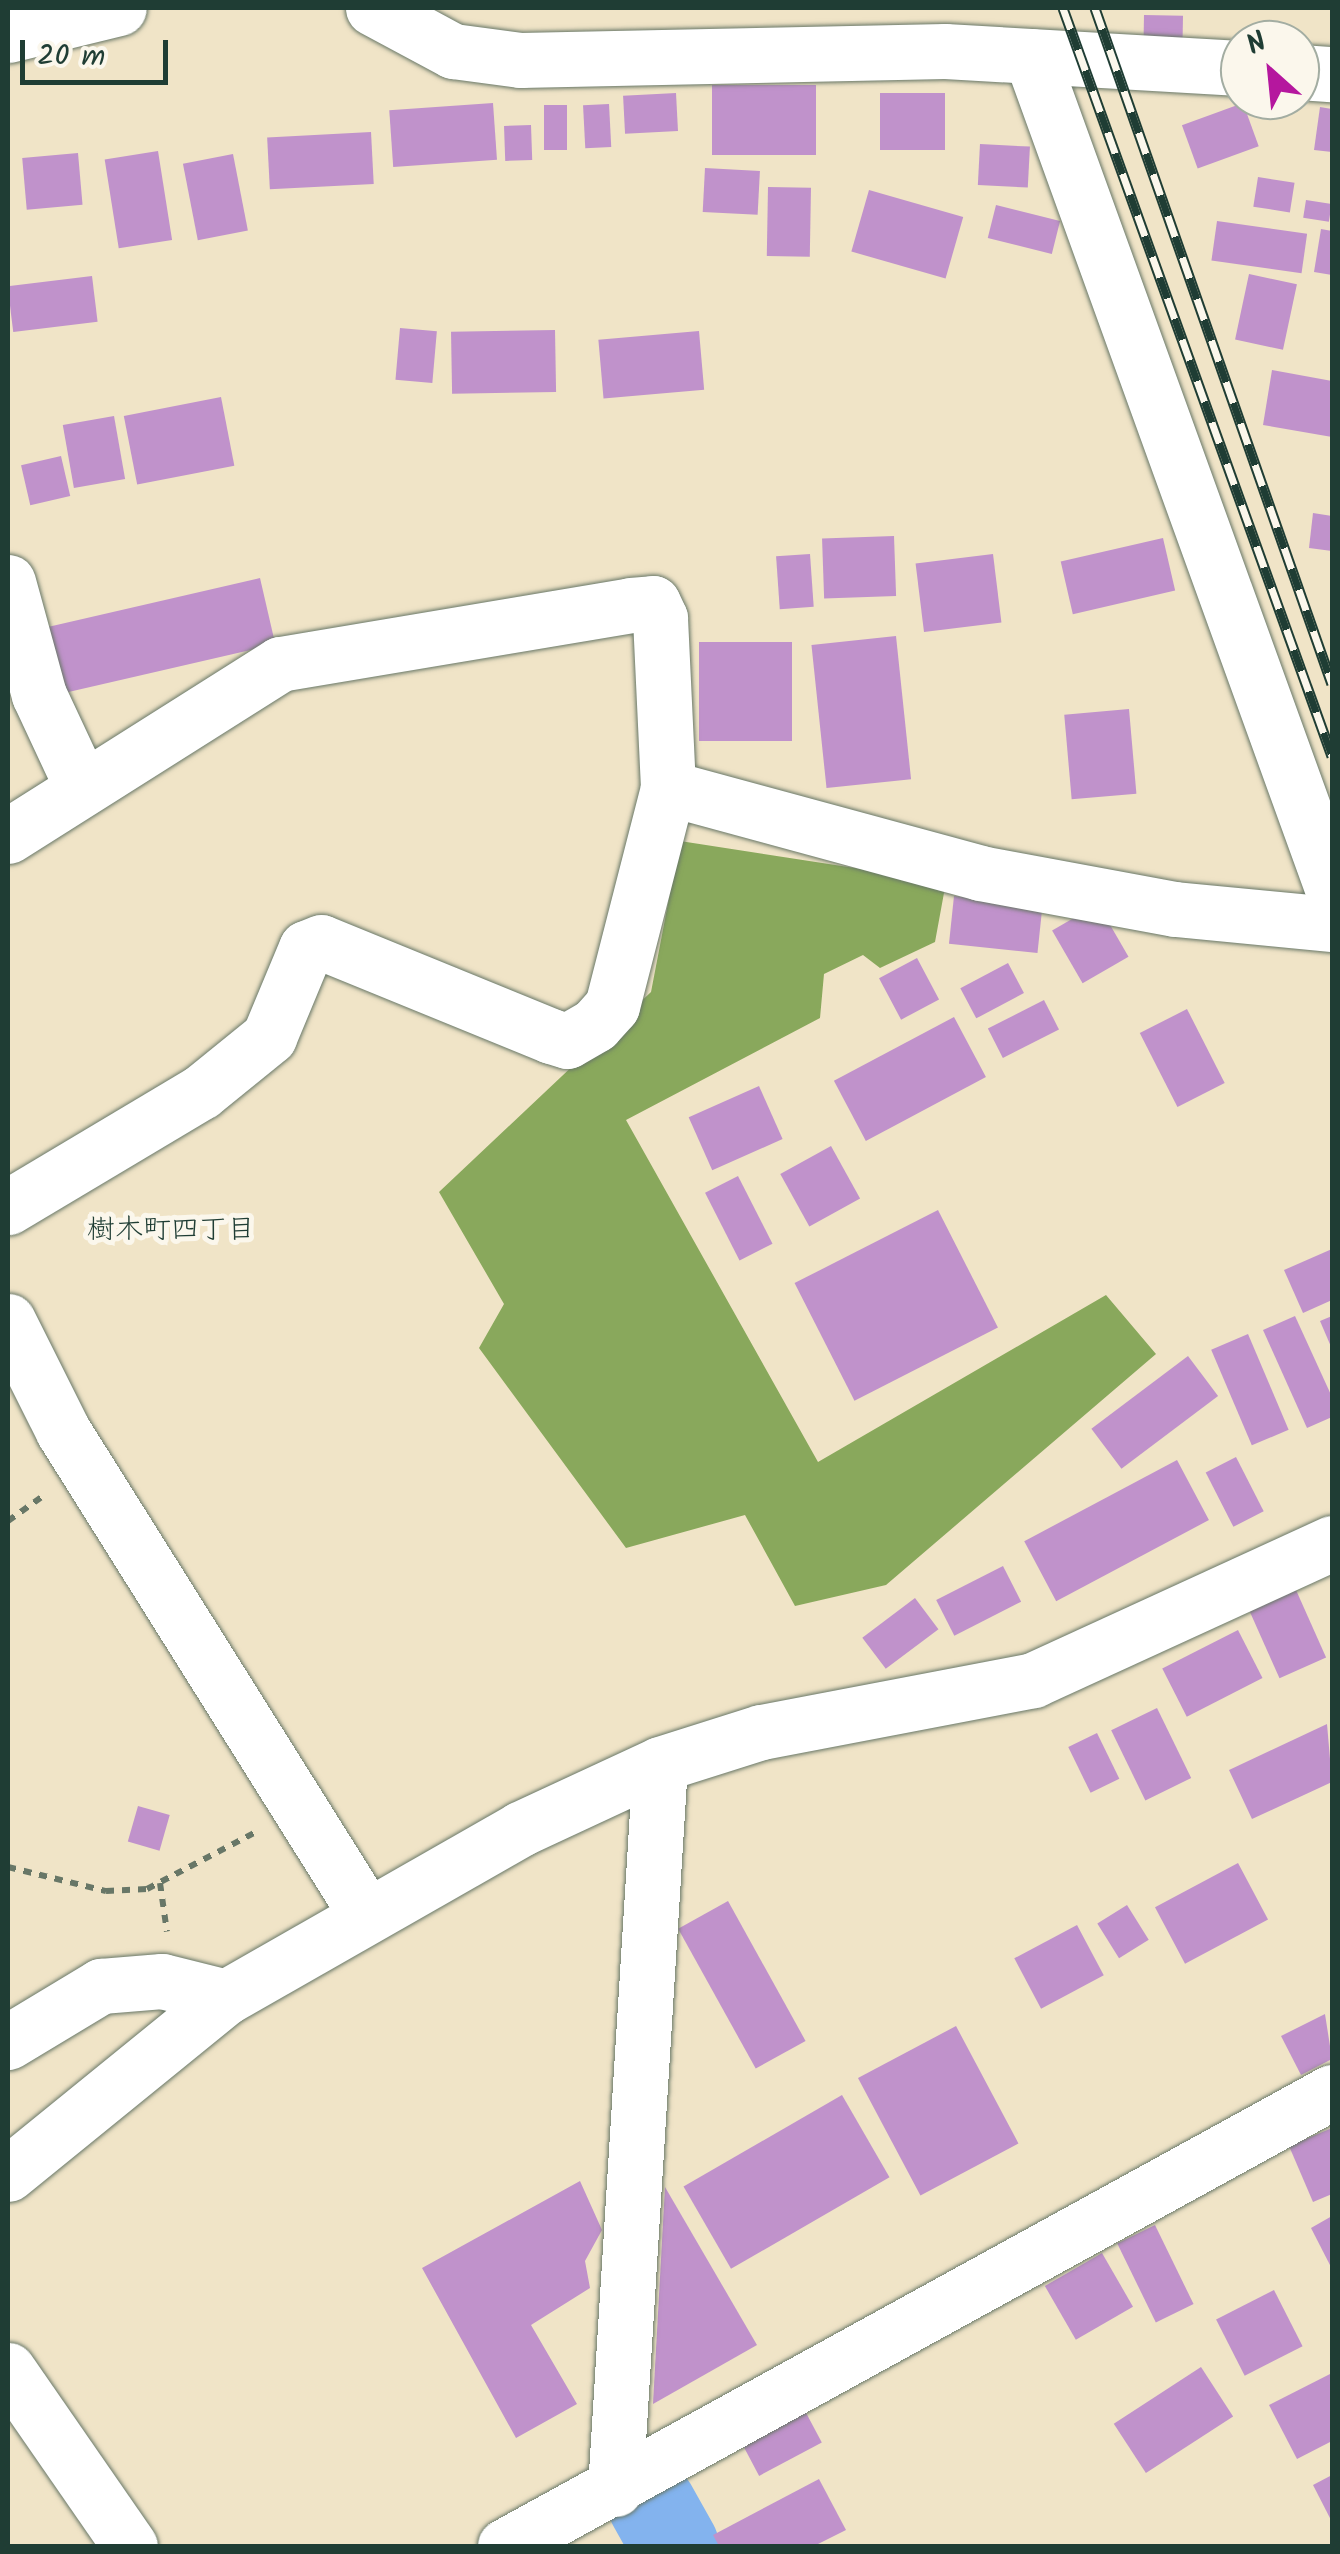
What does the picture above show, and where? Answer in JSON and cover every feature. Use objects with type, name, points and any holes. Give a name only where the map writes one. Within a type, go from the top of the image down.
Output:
[{"type":"street","points":[[8,35],[119,8]]},
{"type":"street","points":[[373,8],[453,51],[520,60],[1031,56],[1220,67]]},
{"type":"street","points":[[1031,56],[1332,888]]},
{"type":"street","points":[[8,582],[39,695],[81,785]]},
{"type":"street","points":[[8,836],[81,785],[280,664],[653,603],[668,788],[612,1006],[595,1025],[568,1041],[550,1036],[321,942],[306,948],[269,1037],[202,1092],[8,1208]]},
{"type":"street","points":[[668,788],[980,872],[1175,909],[1332,924]]},
{"type":"street","points":[[8,1320],[63,1431],[366,1914]]},
{"type":"street","points":[[8,2174],[226,1997],[366,1914],[660,1764],[761,1732],[1032,1680],[1332,1543]]},
{"type":"street","points":[[615,2489],[660,1764]]},
{"type":"street","points":[[8,2042],[102,1986],[162,1981],[226,1997]]},
{"type":"street","points":[[504,2546],[615,2489],[1332,2092]]},
{"type":"street","points":[[8,2370],[130,2546]]},
{"type":"path","points":[[8,1521],[44,1495]]},
{"type":"path","points":[[8,1867],[106,1891],[160,1883],[260,1829]]},
{"type":"path","points":[[160,1883],[168,1938]]},
{"type":"green space","points":[[680,841],[946,882],[935,942],[880,968],[863,955],[824,974],[820,1018],[626,1120],[818,1462],[1106,1295],[1156,1354],[886,1585],[795,1606],[745,1515],[626,1548],[479,1348],[504,1304],[439,1192],[651,992]]},
{"type":"building","points":[[1144,15],[1183,16],[1183,39],[1144,38]]},
{"type":"building","points":[[712,85],[816,85],[816,155],[712,155]]},
{"type":"building","points":[[676,93],[678,131],[625,134],[623,96]]},
{"type":"building","points":[[880,93],[945,93],[945,150],[880,150]]},
{"type":"building","points":[[493,103],[497,160],[393,167],[389,110]]},
{"type":"building","points":[[609,104],[611,147],[585,148],[583,105]]},
{"type":"building","points":[[544,105],[567,105],[567,150],[544,150]]},
{"type":"building","points":[[1320,107],[1332,109],[1332,152],[1314,150]]},
{"type":"building","points":[[1220,111],[1220,120],[1249,120],[1259,146],[1198,168],[1182,125]]},
{"type":"building","points":[[531,125],[532,160],[505,161],[504,126]]},
{"type":"building","points":[[371,132],[374,184],[270,189],[267,137]]},
{"type":"building","points":[[980,144],[1030,147],[1028,188],[978,185]]},
{"type":"building","points":[[158,151],[172,240],[119,248],[105,159]]},
{"type":"building","points":[[78,153],[83,205],[27,210],[22,158]]},
{"type":"building","points":[[233,154],[248,231],[198,240],[183,164]]},
{"type":"building","points":[[705,168],[760,171],[758,215],[703,212]]},
{"type":"building","points":[[1258,177],[1295,183],[1290,212],[1253,207]]},
{"type":"building","points":[[768,187],[811,188],[810,257],[767,256]]},
{"type":"building","points":[[869,190],[963,217],[946,279],[851,252]]},
{"type":"building","points":[[1306,200],[1332,204],[1329,222],[1303,218]]},
{"type":"building","points":[[996,205],[1060,221],[1052,254],[988,238]]},
{"type":"building","points":[[1217,221],[1307,234],[1302,273],[1211,261]]},
{"type":"building","points":[[1321,229],[1332,231],[1332,275],[1314,272]]},
{"type":"building","points":[[1249,274],[1297,284],[1283,350],[1235,340]]},
{"type":"building","points":[[92,276],[98,322],[13,332],[8,286]]},
{"type":"building","points":[[400,328],[437,331],[432,383],[395,380]]},
{"type":"building","points":[[555,330],[556,392],[452,394],[451,332]]},
{"type":"building","points":[[699,331],[704,390],[604,399],[598,340]]},
{"type":"building","points":[[1272,370],[1332,381],[1332,437],[1263,425]]},
{"type":"building","points":[[221,397],[234,466],[137,485],[124,416]]},
{"type":"building","points":[[114,416],[125,479],[74,488],[63,425]]},
{"type":"building","points":[[61,456],[70,496],[30,505],[21,465]]},
{"type":"building","points":[[1313,513],[1332,516],[1332,551],[1309,548]]},
{"type":"building","points":[[894,536],[896,596],[824,598],[822,539]]},
{"type":"building","points":[[1163,538],[1175,591],[1073,614],[1061,562]]},
{"type":"building","points":[[810,554],[814,607],[780,609],[776,556]]},
{"type":"building","points":[[993,554],[1001,622],[924,632],[916,564]]},
{"type":"building","points":[[260,578],[275,644],[51,696],[36,630]]},
{"type":"building","points":[[896,636],[911,779],[827,788],[811,645]]},
{"type":"building","points":[[699,642],[792,642],[792,741],[699,741]]},
{"type":"building","points":[[1129,709],[1136,794],[1072,799],[1064,715]]},
{"type":"building","points":[[954,896],[1043,905],[1037,953],[949,944]]},
{"type":"building","points":[[1098,904],[1128,957],[1083,983],[1052,930]]},
{"type":"building","points":[[917,958],[939,999],[901,1020],[879,978]]},
{"type":"building","points":[[1008,963],[1024,993],[976,1018],[960,988]]},
{"type":"building","points":[[1044,1000],[1059,1029],[1003,1058],[988,1029]]},
{"type":"building","points":[[1187,1009],[1225,1083],[1177,1107],[1140,1033]]},
{"type":"building","points":[[954,1017],[986,1077],[866,1141],[834,1081]]},
{"type":"building","points":[[759,1086],[783,1139],[712,1170],[689,1117]]},
{"type":"building","points":[[831,1146],[860,1198],[809,1227],[780,1174]]},
{"type":"building","points":[[738,1176],[773,1244],[740,1261],[705,1193]]},
{"type":"building","points":[[938,1210],[998,1328],[854,1401],[795,1283]]},
{"type":"building","points":[[1332,1249],[1332,1300],[1303,1313],[1284,1270]]},
{"type":"building","points":[[1295,1316],[1332,1397],[1332,1417],[1307,1428],[1263,1330]]},
{"type":"building","points":[[1332,1316],[1332,1349],[1320,1321]]},
{"type":"building","points":[[1248,1334],[1289,1430],[1252,1445],[1211,1350]]},
{"type":"building","points":[[1188,1356],[1218,1396],[1121,1469],[1091,1429]]},
{"type":"building","points":[[1236,1457],[1264,1511],[1233,1527],[1206,1472]]},
{"type":"building","points":[[1177,1460],[1209,1520],[1056,1601],[1024,1541]]},
{"type":"building","points":[[1003,1566],[1021,1602],[954,1636],[936,1600]]},
{"type":"building","points":[[1296,1590],[1326,1658],[1280,1678],[1249,1611]]},
{"type":"building","points":[[915,1598],[938,1629],[886,1669],[862,1638]]},
{"type":"building","points":[[1238,1630],[1263,1678],[1187,1717],[1162,1669]]},
{"type":"building","points":[[1157,1708],[1191,1778],[1145,1800],[1111,1730]]},
{"type":"building","points":[[1327,1724],[1332,1782],[1252,1819],[1229,1770]]},
{"type":"building","points":[[1097,1733],[1119,1779],[1091,1793],[1068,1747]]},
{"type":"building","points":[[138,1806],[170,1815],[160,1851],[128,1842]]},
{"type":"building","points":[[1238,1863],[1268,1920],[1185,1964],[1155,1907]]},
{"type":"building","points":[[728,1901],[806,2041],[756,2069],[678,1929]]},
{"type":"building","points":[[1127,1905],[1149,1940],[1119,1958],[1097,1924]]},
{"type":"building","points":[[1077,1925],[1104,1975],[1041,2009],[1014,1958]]},
{"type":"building","points":[[1325,2014],[1332,2059],[1301,2075],[1281,2036]]},
{"type":"building","points":[[956,2026],[1018,2143],[920,2196],[858,2078]]},
{"type":"building","points":[[842,2095],[890,2177],[731,2269],[684,2186]]},
{"type":"building","points":[[1332,2128],[1332,2194],[1313,2202],[1289,2146]]},
{"type":"building","points":[[580,2181],[602,2230],[585,2261],[590,2288],[531,2325],[577,2404],[516,2438],[422,2268]]},
{"type":"building","points":[[665,2187],[757,2345],[653,2404]]},
{"type":"building","points":[[1332,2216],[1332,2269],[1311,2228]]},
{"type":"building","points":[[1155,2225],[1194,2304],[1156,2323],[1117,2243]]},
{"type":"building","points":[[1102,2253],[1133,2307],[1076,2340],[1045,2286]]},
{"type":"building","points":[[1274,2290],[1303,2346],[1245,2376],[1216,2320]]},
{"type":"building","points":[[1201,2367],[1233,2416],[1146,2473],[1114,2424]]},
{"type":"building","points":[[1332,2373],[1332,2441],[1297,2459],[1269,2405]]},
{"type":"building","points":[[804,2409],[822,2443],[759,2476],[741,2442]]},
{"type":"building","points":[[1332,2475],[1332,2522],[1313,2485]]},
{"type":"building","points":[[819,2479],[846,2530],[814,2546],[719,2546],[713,2535]]},
{"type":"waterway","points":[[652,2505],[675,2546]]},
{"type":"railway","points":[[1063,8],[1332,756]]},
{"type":"railway","points":[[1095,8],[1332,684]]},
{"type":"district","name":"樹木町四丁目","points":[[171,1231]]}]
